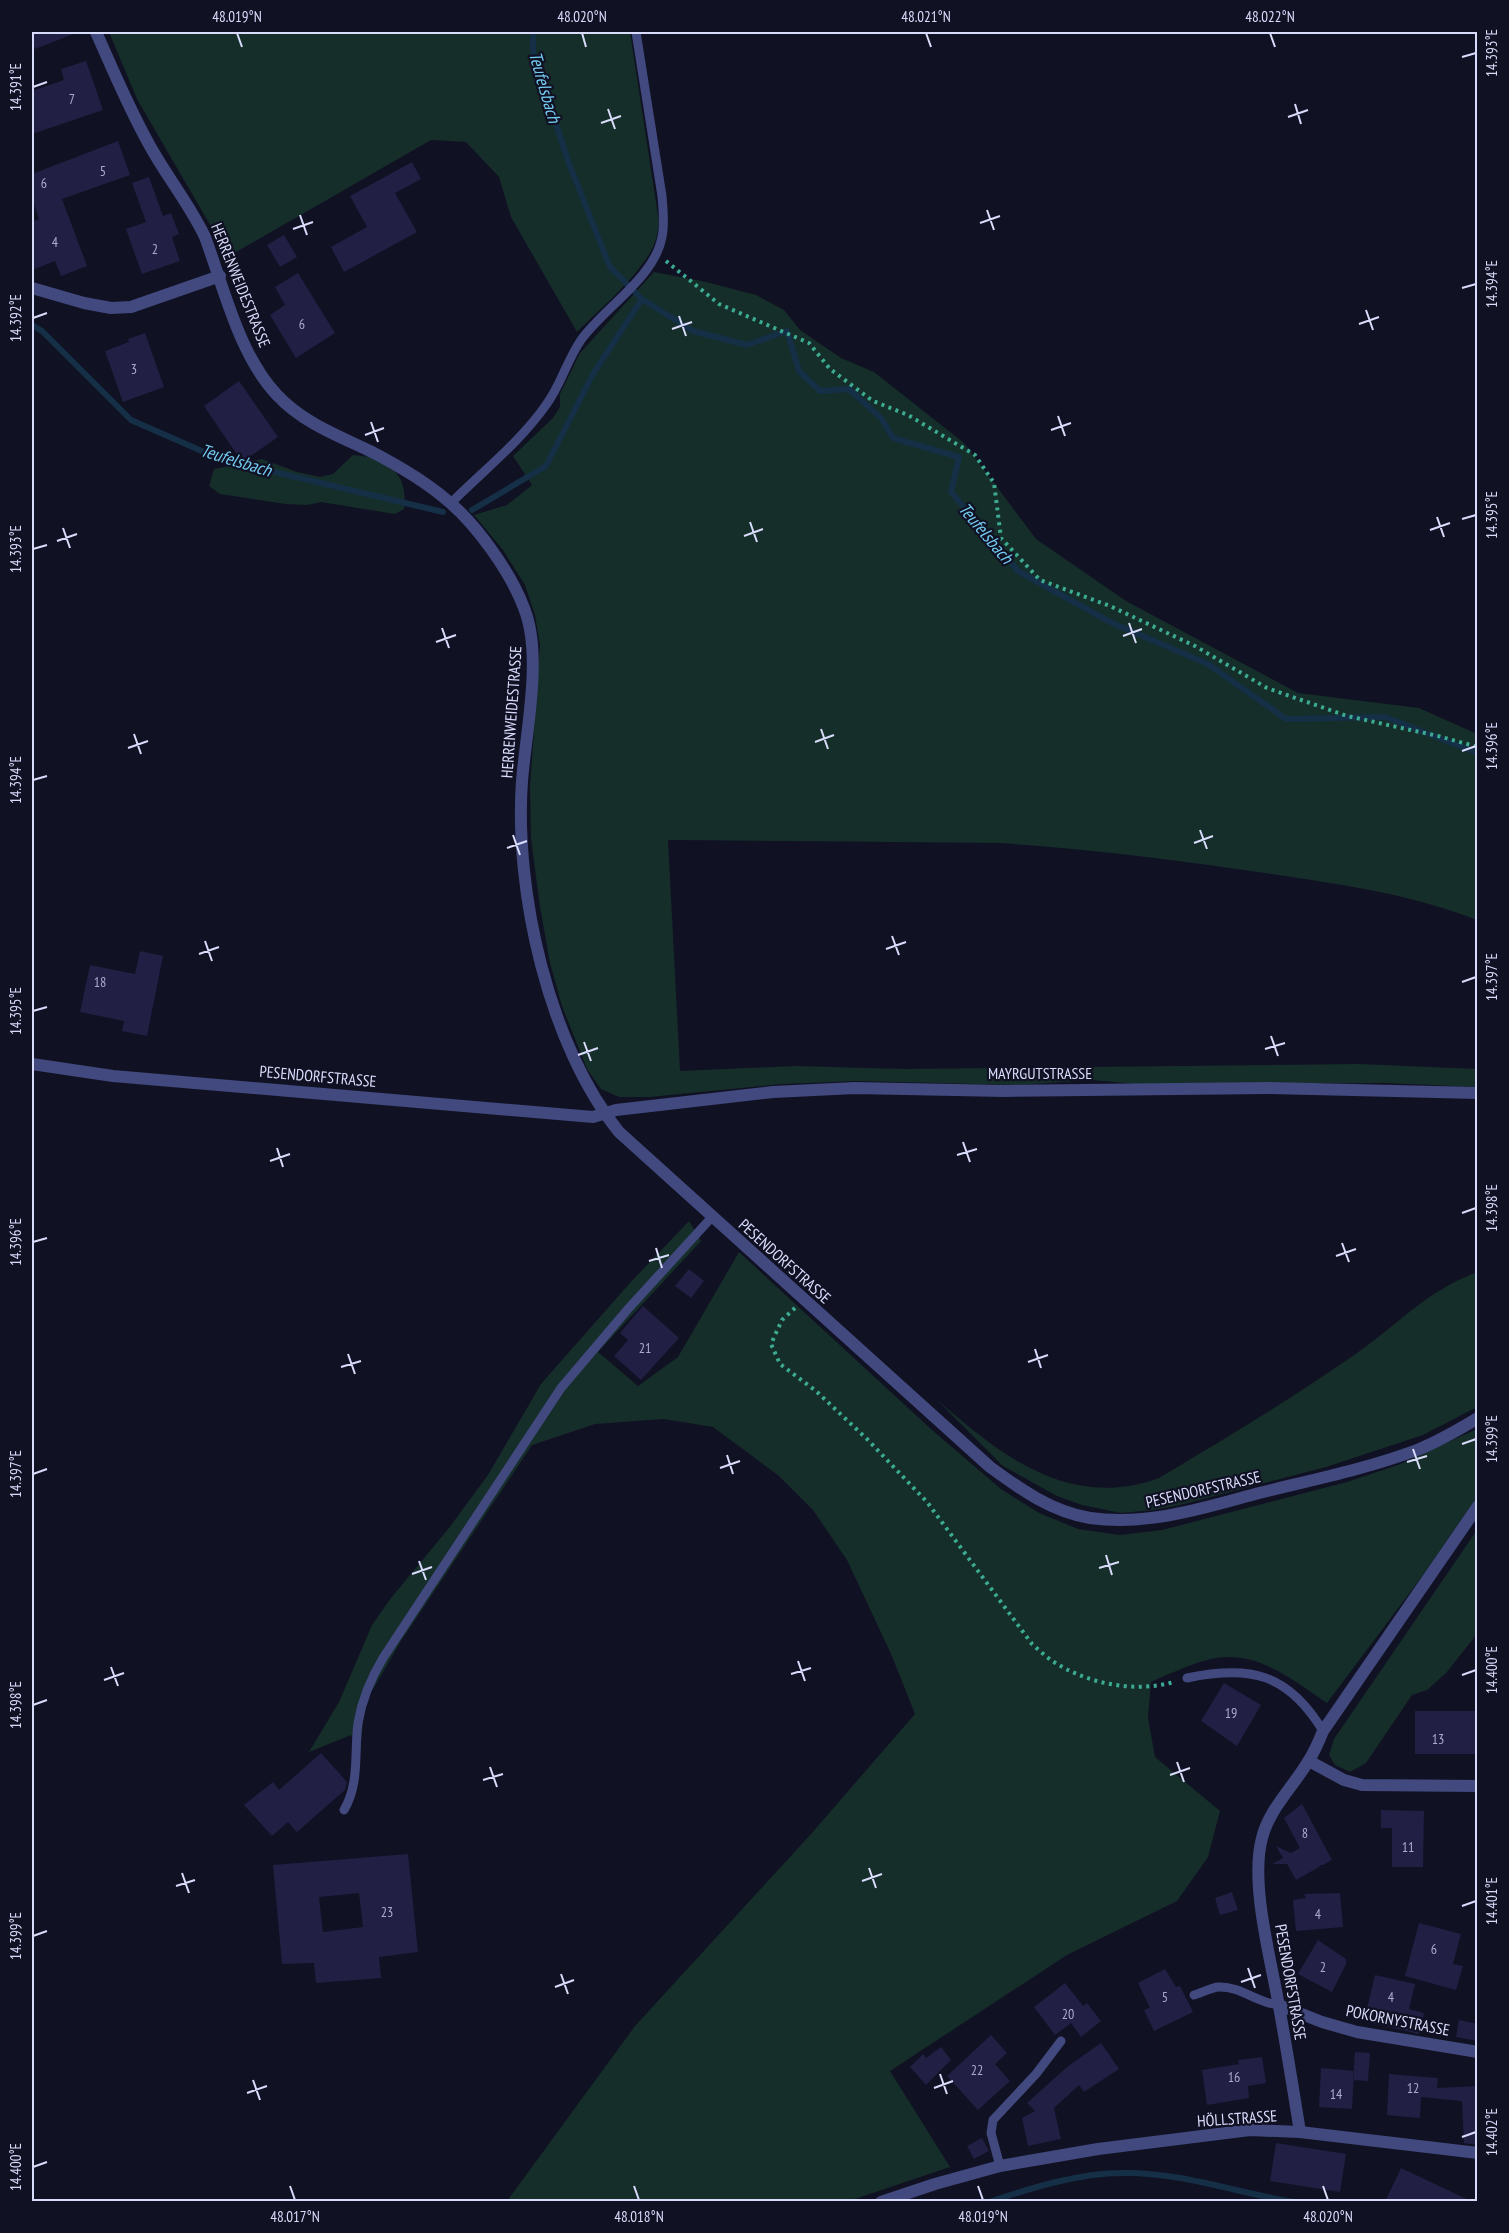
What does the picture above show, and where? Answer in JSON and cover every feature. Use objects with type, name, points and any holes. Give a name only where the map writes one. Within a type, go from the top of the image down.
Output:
[{"type":"street","name":"HERRENWEIDESTRASSE","points":[[96,32],[150,147],[197,220],[246,348],[261,375],[294,411],[316,425],[408,472],[451,503],[483,539],[506,573],[525,610],[532,637],[533,663],[522,785],[521,837],[526,888],[538,952],[565,1036],[581,1074],[605,1114]]},
{"type":"street","points":[[32,288],[84,303],[111,308],[131,307],[220,276]]},
{"type":"street","name":"PESENDORFSTRASSE","points":[[32,1064],[113,1076],[556,1112],[581,1116],[605,1114],[619,1132],[712,1218],[990,1467],[1043,1501],[1062,1510],[1088,1517],[1119,1521],[1148,1520],[1189,1512],[1386,1460],[1418,1449],[1478,1418]]},
{"type":"street","name":"MAYRGUTSTRASSE","points":[[605,1114],[616,1110],[665,1104],[812,1089],[1005,1091],[1268,1088],[1478,1093]]},
{"type":"street","name":"PESENDORFSTRASSE","points":[[1300,2132],[1264,1927],[1259,1884],[1259,1853],[1262,1837],[1268,1823],[1309,1761],[1323,1731],[1478,1506]]},
{"type":"street","points":[[1309,1761],[1344,1780],[1362,1785],[1478,1786]]},
{"type":"street","name":"POKORNYSTRASSE","points":[[1279,2005],[1357,2032],[1478,2052]]},
{"type":"street","name":"HÖLLSTRASSE","points":[[881,2202],[1000,2166],[1098,2149],[1250,2130],[1300,2132],[1478,2153]]},
{"type":"lane","points":[[451,503],[536,419],[583,338],[631,286],[657,253],[662,238],[664,219],[662,196],[636,32]]},
{"type":"lane","points":[[344,1810],[354,1787],[357,1737],[362,1706],[373,1675],[383,1658],[561,1388],[628,1309],[712,1218]]},
{"type":"lane","points":[[1186,1678],[1224,1671],[1240,1672],[1276,1681],[1304,1704],[1323,1731]]},
{"type":"lane","points":[[1194,1995],[1217,1987],[1241,1990],[1268,2004],[1279,2005]]},
{"type":"lane","points":[[1000,2166],[991,2133],[993,2120],[1036,2074],[1061,2041]]},
{"type":"path","points":[[657,253],[719,304],[809,343],[830,369],[873,401],[908,414],[975,455],[994,483],[1001,538],[1040,580],[1110,606],[1195,646],[1267,688],[1347,716],[1478,747]]},
{"type":"path","points":[[804,1300],[782,1320],[771,1344],[780,1364],[816,1391],[868,1440],[927,1502],[1032,1644],[1053,1662],[1104,1684],[1136,1686],[1168,1683],[1186,1678]]},
{"type":"green space","points":[[109,32],[630,32],[659,222],[654,245],[630,279],[577,332],[511,217],[499,177],[466,142],[431,140],[224,259],[209,223],[137,99]]},
{"type":"green space","points":[[654,272],[756,295],[784,310],[800,330],[841,358],[874,372],[964,443],[1036,539],[1126,601],[1298,693],[1419,708],[1477,734],[1477,920],[1431,904],[1359,888],[1143,856],[999,843],[668,840],[680,1071],[795,1066],[905,1069],[1359,1064],[1477,1069],[1477,1087],[1386,1083],[1135,1084],[1093,1080],[1016,1085],[858,1081],[782,1084],[650,1097],[619,1097],[601,1089],[587,1069],[562,1006],[550,963],[540,907],[531,839],[530,787],[540,645],[535,615],[525,585],[503,550],[474,515],[507,505],[532,485],[513,456],[553,418],[560,407],[560,394],[580,353]]},
{"type":"green space","points":[[353,455],[376,459],[393,469],[403,485],[404,509],[395,514],[321,502],[307,505],[286,504],[220,494],[209,486],[214,469],[262,459],[297,472],[320,477],[333,474]]},
{"type":"green space","points":[[689,1221],[701,1241],[598,1352],[638,1386],[678,1357],[739,1252],[932,1430],[1001,1489],[1039,1513],[1078,1529],[1120,1535],[1162,1530],[1347,1482],[1398,1465],[1477,1429],[1477,1497],[1423,1575],[1327,1703],[1280,1672],[1241,1658],[1227,1657],[1208,1660],[1151,1682],[1148,1718],[1155,1757],[1220,1811],[1208,1857],[1177,1901],[1067,1955],[890,2071],[950,2167],[849,2201],[507,2201],[635,2026],[811,1834],[915,1714],[892,1656],[847,1560],[813,1510],[779,1476],[713,1427],[664,1419],[595,1424],[532,1445],[401,1641],[369,1696],[364,1713],[360,1751],[351,1735],[309,1752],[339,1702],[372,1625],[488,1475],[541,1384],[629,1284]]},
{"type":"green space","points":[[1477,1272],[1477,1407],[1423,1435],[1326,1467],[1180,1505],[1121,1513],[1082,1505],[1057,1496],[1003,1466],[935,1398],[985,1439],[1038,1472],[1066,1482],[1095,1487],[1126,1486],[1159,1478],[1234,1433],[1357,1353],[1442,1289]]},
{"type":"green space","points":[[1477,1530],[1477,1634],[1446,1673],[1427,1690],[1412,1695],[1366,1763],[1350,1772],[1335,1765],[1329,1755],[1334,1739]]},
{"type":"building","points":[[32,32],[76,32],[76,33],[35,49]]},
{"type":"building","points":[[86,61],[103,110],[32,134],[32,91],[64,80],[61,69]]},
{"type":"building","points":[[118,141],[130,175],[62,199],[87,266],[61,276],[55,261],[32,270],[32,222],[39,219],[32,198],[32,174]]},
{"type":"building","points":[[412,162],[421,179],[395,193],[417,232],[344,272],[331,247],[367,227],[350,196]]},
{"type":"building","points":[[149,177],[163,216],[171,213],[179,234],[172,237],[180,261],[142,274],[126,229],[146,222],[132,183]]},
{"type":"building","points":[[284,235],[297,257],[280,267],[267,245]]},
{"type":"building","points":[[298,273],[335,333],[296,358],[270,315],[285,305],[275,287]]},
{"type":"building","points":[[145,333],[164,387],[123,402],[105,351]]},
{"type":"building","points":[[239,381],[278,437],[242,462],[204,406]]},
{"type":"building","points":[[140,951],[163,956],[147,1036],[122,1031],[124,1021],[80,1012],[90,965],[135,974]]},
{"type":"building","points":[[689,1269],[704,1281],[691,1298],[675,1286]]},
{"type":"building","points":[[643,1306],[679,1338],[641,1380],[614,1356],[628,1340],[620,1333]]},
{"type":"building","points":[[1224,1683],[1261,1705],[1237,1746],[1201,1721]]},
{"type":"building","points":[[1415,1711],[1478,1711],[1478,1754],[1415,1754]]},
{"type":"building","points":[[321,1753],[347,1782],[345,1790],[297,1832],[288,1822],[272,1836],[244,1805],[273,1782],[279,1790]]},
{"type":"building","points":[[1302,1804],[1332,1860],[1323,1865],[1317,1865],[1321,1866],[1296,1880],[1287,1864],[1272,1864],[1283,1858],[1276,1846],[1291,1853],[1300,1848],[1284,1818]]},
{"type":"building","points":[[1381,1810],[1424,1811],[1423,1867],[1392,1867],[1392,1828],[1381,1828]]},
{"type":"building","points":[[408,1854],[418,1952],[379,1957],[381,1978],[316,1983],[314,1963],[282,1964],[273,1865]],"holes":[[[359,1893],[363,1927],[323,1932],[319,1897]]]},
{"type":"building","points":[[1232,1892],[1238,1910],[1220,1915],[1215,1898]]},
{"type":"building","points":[[1340,1893],[1343,1927],[1296,1931],[1293,1900],[1306,1898],[1304,1894]]},
{"type":"building","points":[[1419,1923],[1461,1934],[1453,1964],[1463,1966],[1456,1990],[1405,1976]]},
{"type":"building","points":[[1318,1940],[1346,1959],[1346,1964],[1332,1992],[1298,1974]]},
{"type":"building","points":[[1165,1969],[1176,1987],[1180,1986],[1193,2012],[1154,2031],[1144,2010],[1150,2008],[1138,1983]]},
{"type":"building","points":[[1375,1975],[1415,1984],[1409,2009],[1424,2013],[1419,2034],[1364,2021]]},
{"type":"building","points":[[1065,1983],[1083,2006],[1087,2003],[1101,2021],[1081,2037],[1071,2023],[1055,2035],[1034,2007]]},
{"type":"building","points":[[1459,2020],[1478,2024],[1478,2041],[1456,2037]]},
{"type":"building","points":[[991,2035],[1007,2053],[995,2064],[1010,2081],[978,2110],[947,2076]]},
{"type":"building","points":[[1101,2043],[1119,2069],[1084,2092],[1079,2085],[1054,2108],[1061,2139],[1028,2146],[1022,2118],[1035,2111],[1027,2103],[1067,2067]]},
{"type":"building","points":[[941,2047],[951,2060],[926,2085],[910,2067],[923,2054],[926,2058]]},
{"type":"building","points":[[1355,2052],[1370,2053],[1368,2081],[1353,2080]]},
{"type":"building","points":[[1262,2057],[1266,2083],[1248,2086],[1249,2098],[1207,2105],[1202,2070],[1239,2064],[1238,2060]]},
{"type":"building","points":[[1321,2068],[1354,2071],[1352,2109],[1319,2107]]},
{"type":"building","points":[[1389,2074],[1438,2078],[1437,2088],[1478,2086],[1478,2145],[1464,2143],[1462,2101],[1421,2097],[1420,2118],[1387,2115]]},
{"type":"building","points":[[982,2138],[989,2151],[974,2159],[967,2146]]},
{"type":"building","points":[[1276,2143],[1346,2154],[1340,2192],[1270,2181]]},
{"type":"building","points":[[1401,2168],[1473,2202],[1385,2202]]},
{"type":"waterway","name":"Teufelsbach","points":[[533,32],[533,52],[568,161],[610,267],[642,299],[693,331],[747,345],[787,331],[799,371],[820,391],[849,389],[881,418],[893,438],[959,457],[951,492],[1018,571],[1112,623],[1208,664],[1286,719],[1385,717],[1478,753]]},
{"type":"waterway","name":"Teufelsbach","points":[[472,510],[546,466],[593,374],[642,299]]},
{"type":"waterway","name":"Teufelsbach","points":[[32,325],[42,331],[131,420],[220,459],[443,512]]},
{"type":"waterway","points":[[989,2202],[1072,2178],[1123,2173],[1188,2179],[1294,2202]]}]
